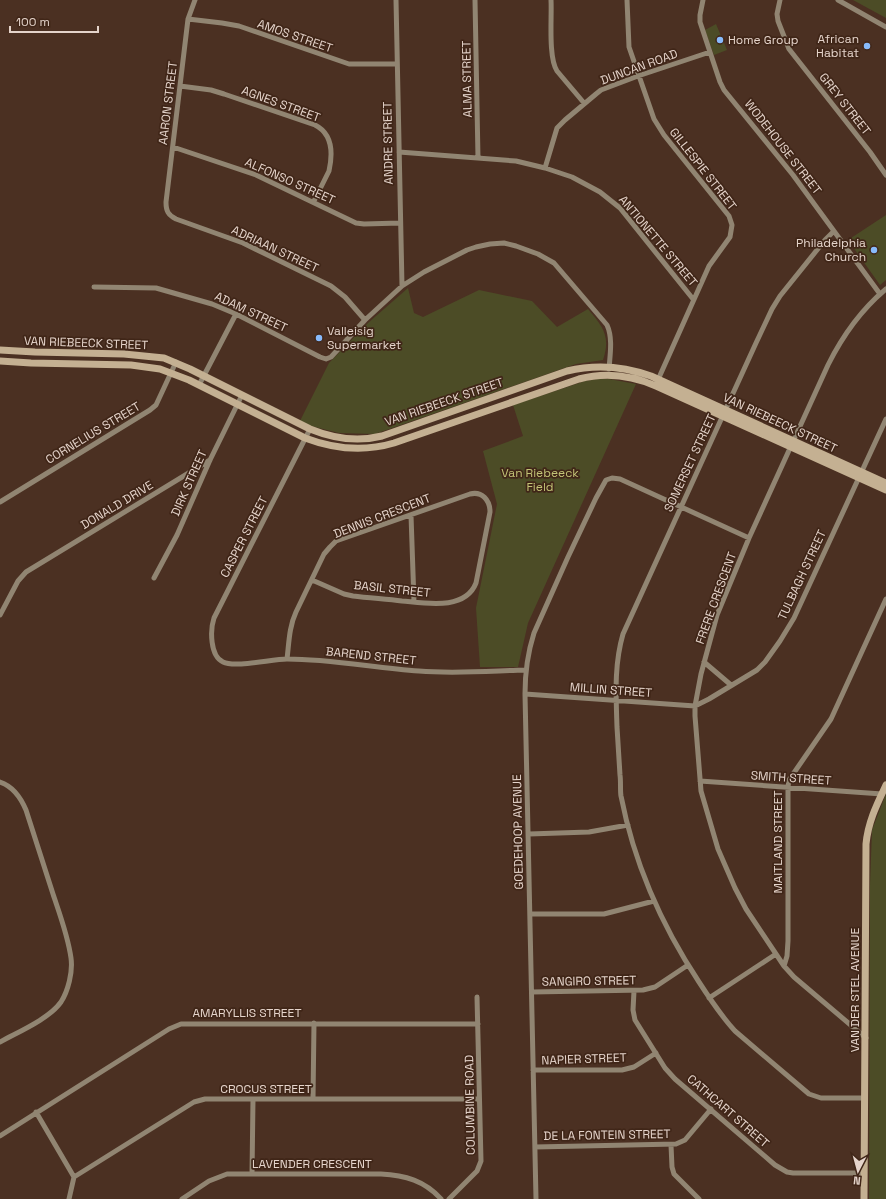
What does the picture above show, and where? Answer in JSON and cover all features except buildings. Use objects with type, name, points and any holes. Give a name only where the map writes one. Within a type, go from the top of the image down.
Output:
[{"type":"street","name":"AARON STREET","points":[[167,210],[166,202],[188,19],[194,0]]},
{"type":"street","name":"ANDRE STREET","points":[[396,0],[402,286]]},
{"type":"street","name":"ALMA STREET","points":[[476,0],[478,158]]},
{"type":"street","points":[[551,0],[553,65],[584,103]]},
{"type":"street","name":"GILLESPIE STREET","points":[[627,0],[629,47],[652,115],[659,129],[729,216],[732,229],[730,237],[709,266],[657,382]]},
{"type":"street","name":"WODEHOUSE STREET","points":[[703,0],[700,22],[724,90],[793,175],[880,294]]},
{"type":"street","name":"GREY STREET","points":[[780,0],[778,21],[788,49],[856,134],[886,175]]},
{"type":"street","points":[[838,0],[886,27]]},
{"type":"street","name":"AMOS STREET","points":[[188,19],[239,26],[348,64],[397,64]]},
{"type":"street","name":"DUNCAN ROAD","points":[[544,168],[557,128],[584,103],[602,90],[638,76],[710,52]]},
{"type":"street","name":"AGNES STREET","points":[[180,86],[211,90],[224,94],[315,125],[323,130],[327,134],[330,142],[330,165],[329,171],[314,202]]},
{"type":"street","name":"ALFONSO STREET","points":[[173,147],[256,174],[360,224],[400,223]]},
{"type":"street","name":"ANTIONETTE STREET","points":[[399,152],[516,161],[572,177],[600,192],[614,202],[693,300]]},
{"type":"street","name":"ADRIAAN STREET","points":[[167,210],[173,218],[243,243],[331,286],[345,297],[365,320]]},
{"type":"street","name":"SOMERSET STREET","points":[[834,231],[775,303],[623,634],[616,666],[616,700],[621,795],[628,824],[643,874],[654,901],[688,965],[724,1020],[812,1096],[825,1098],[865,1098]]},
{"type":"street","points":[[365,320],[402,286],[424,272],[472,248],[504,244],[526,249],[554,263],[607,325],[610,335],[609,375]]},
{"type":"street","name":"ADAM STREET","points":[[94,288],[156,288],[212,304],[236,314],[325,359],[331,357],[365,320]]},
{"type":"street","name":"FRERE CRESCENT","points":[[866,1038],[799,982],[784,966],[746,909],[727,870],[708,818],[700,781],[695,706],[704,662],[717,615],[749,538],[792,444],[838,346],[866,308],[886,289]]},
{"type":"street","points":[[200,385],[236,314]]},
{"type":"street","name":"VAN RIEBEECK STREET","points":[[0,350],[124,354],[153,357],[176,362],[310,429],[328,435],[346,438],[378,437],[567,371],[590,367],[610,366],[632,370],[860,475],[886,490]]},
{"type":"street","name":"VAN RIEBEECK STREET","points":[[0,361],[141,366],[171,373],[200,385],[305,438],[325,445],[343,448],[366,449],[394,443],[571,381],[591,376],[609,375],[657,382]]},
{"type":"street","name":"CORNELIUS STREET","points":[[0,502],[150,410],[156,405],[176,362]]},
{"type":"street","name":"DIRK STREET","points":[[154,578],[177,535],[210,460],[242,395]]},
{"type":"street","name":"TULBAGH STREET","points":[[695,706],[709,700],[754,672],[765,662],[788,630],[886,419]]},
{"type":"street","name":"CASPER STREET","points":[[217,656],[214,648],[212,633],[214,618],[310,429]]},
{"type":"street","name":"DONALD DRIVE","points":[[0,615],[18,581],[26,572],[210,460]]},
{"type":"street","name":"VAN RIEBEECK STREET","points":[[860,475],[886,483]]},
{"type":"street","name":"GOEDEHOOP AVENUE","points":[[536,1199],[525,694],[525,670],[528,655],[534,633],[604,481],[612,478],[620,479],[681,508]]},
{"type":"street","name":"DENNIS CRESCENT","points":[[287,659],[292,623],[326,551],[336,541],[474,493],[480,494],[487,499],[490,506],[490,512],[476,583],[470,593]]},
{"type":"street","points":[[681,508],[749,538]]},
{"type":"street","points":[[411,515],[414,602]]},
{"type":"street","name":"BASIL STREET","points":[[312,580],[348,595],[414,602],[441,604],[461,598],[470,593]]},
{"type":"street","name":"MAITLAND STREET","points":[[784,966],[787,956],[788,941],[788,787],[791,776],[831,719],[886,599]]},
{"type":"street","name":"BAREND STREET","points":[[217,656],[221,661],[231,664],[287,659],[421,671],[448,672],[525,670]]},
{"type":"street","points":[[704,662],[732,685]]},
{"type":"street","name":"MILLIN STREET","points":[[525,694],[695,706]]},
{"type":"street","name":"SMITH STREET","points":[[700,781],[882,794]]},
{"type":"street","points":[[0,782],[10,787],[26,810],[62,923],[71,958],[70,972],[61,1001],[46,1016],[0,1042]]},
{"type":"street","name":"VAN DER STEL AVENUE","points":[[864,1199],[866,844],[873,813],[886,785]]},
{"type":"street","points":[[529,834],[589,832],[628,824]]},
{"type":"street","points":[[530,914],[604,914],[654,901]]},
{"type":"street","points":[[709,998],[776,954]]},
{"type":"street","name":"SANGIRO STREET","points":[[532,992],[634,991],[648,989],[655,987],[688,965]]},
{"type":"street","name":"CATHCART STREET","points":[[634,991],[635,1020],[670,1074],[776,1165],[787,1172],[793,1173],[864,1173]]},
{"type":"street","name":"COLUMBINE ROAD","points":[[449,1199],[477,1171],[480,1165],[477,997]]},
{"type":"street","name":"AMARYLLIS STREET","points":[[0,1136],[176,1025],[189,1023],[478,1024]]},
{"type":"street","points":[[313,1099],[314,1023]]},
{"type":"street","name":"NAPIER STREET","points":[[533,1070],[622,1070],[634,1066],[656,1053]]},
{"type":"street","name":"CROCUS STREET","points":[[74,1177],[194,1102],[205,1099],[480,1099]]},
{"type":"street","points":[[252,1174],[253,1099]]},
{"type":"street","name":"DE LA FONTEIN STREET","points":[[535,1147],[676,1144],[685,1140],[712,1109]]},
{"type":"street","points":[[36,1112],[74,1177],[69,1199]]},
{"type":"street","points":[[671,1145],[672,1167],[674,1174],[692,1197],[699,1199]]},
{"type":"street","name":"LAVENDER CRESCENT","points":[[182,1199],[209,1181],[227,1174],[381,1174],[401,1176],[426,1185],[441,1199]]},
{"type":"green space","points":[[853,0],[886,0],[886,18]]},
{"type":"green space","points":[[716,24],[727,50],[714,55],[705,30]]},
{"type":"green space","points":[[886,215],[886,280],[880,285],[848,240]]},
{"type":"green space","points":[[408,288],[414,313],[423,317],[479,290],[532,301],[557,327],[588,309],[598,321],[606,338],[603,360],[576,364],[375,434],[339,433],[311,426],[300,421],[329,363],[368,323]]},
{"type":"green space","name":"Van Riebeeck Field","points":[[609,379],[636,384],[528,623],[518,667],[480,667],[476,608],[497,504],[483,451],[523,436],[513,405],[585,381]]},
{"type":"green space","points":[[886,794],[886,1199],[869,1199],[870,885],[872,830]]},
{"type":"place","name":"Home Group","points":[[720,40]]},
{"type":"place","name":"African Habitat","points":[[867,46]]},
{"type":"place","name":"Philadelphia Church","points":[[874,250]]},
{"type":"place","name":"Valleisig Supermarket","points":[[319,338]]}]
